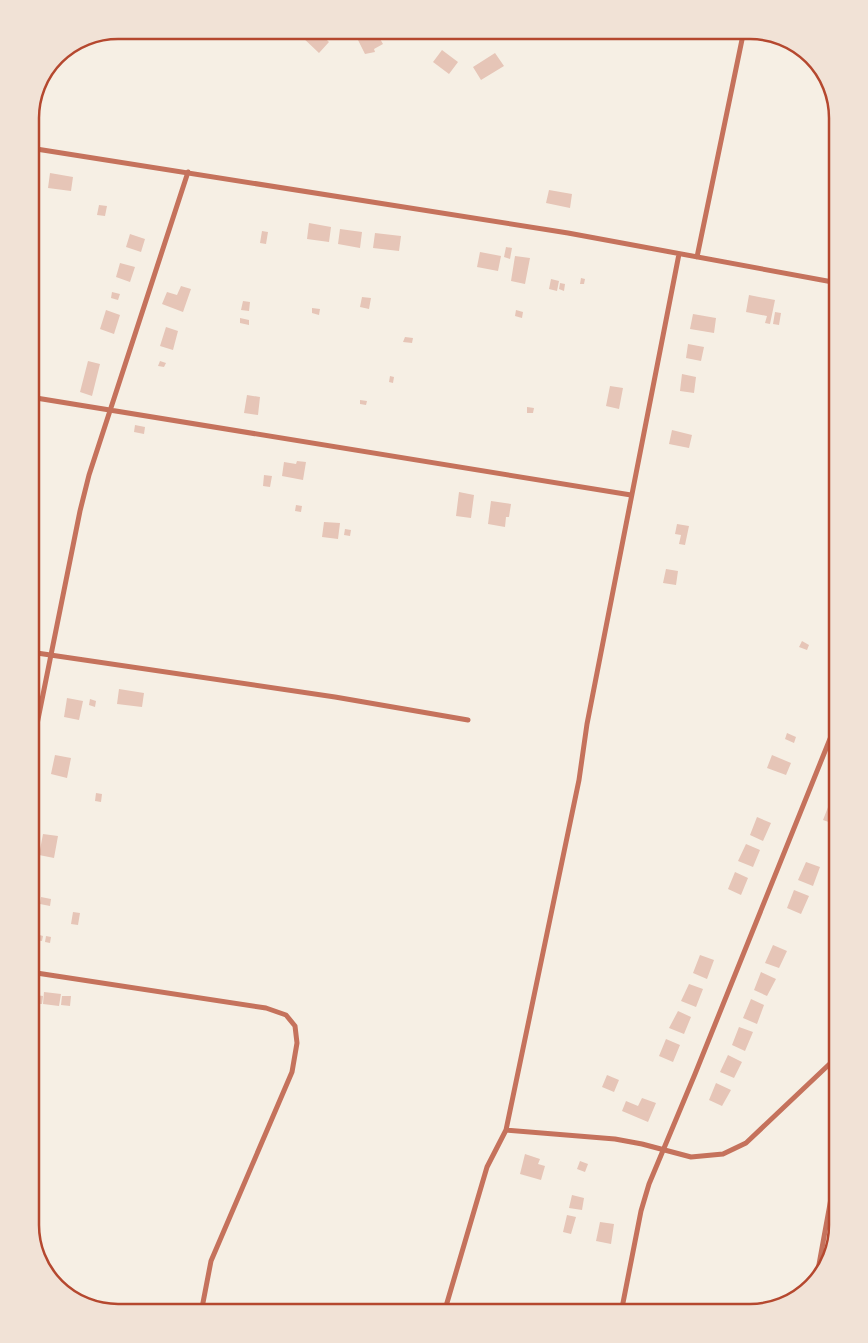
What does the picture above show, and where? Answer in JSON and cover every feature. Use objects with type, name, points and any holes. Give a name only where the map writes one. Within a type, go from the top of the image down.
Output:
[{"type":"street","points":[[697,258],[742,39]]},
{"type":"street","points":[[39,149],[568,233],[829,281]]},
{"type":"street","points":[[39,714],[80,511],[109,410],[188,172]]},
{"type":"street","points":[[447,1304],[487,1167],[506,1130],[579,780],[587,724],[679,254]]},
{"type":"street","points":[[39,398],[631,496]]},
{"type":"street","points":[[39,653],[344,698],[468,720]]},
{"type":"street","points":[[623,1304],[641,1211],[662,1149],[695,1074],[829,741]]},
{"type":"street","points":[[39,973],[266,1008],[286,1014],[296,1030],[297,1043],[287,1086],[211,1261],[203,1304]]},
{"type":"street","points":[[506,1130],[614,1139],[677,1154],[699,1157],[723,1154],[735,1150],[746,1143],[829,1065]]},
{"type":"street","points":[[819,1263],[829,1210]]},
{"type":"building","points":[[304,39],[326,39],[329,42],[319,53]]},
{"type":"building","points":[[380,39],[383,44],[374,49],[375,52],[365,54],[358,40]]},
{"type":"building","points":[[442,50],[458,62],[449,74],[433,62]]},
{"type":"building","points":[[495,53],[504,66],[481,80],[473,67]]},
{"type":"building","points":[[50,173],[73,177],[71,191],[48,188]]},
{"type":"building","points":[[549,190],[572,194],[570,208],[546,203]]},
{"type":"building","points":[[99,205],[107,206],[105,216],[97,215]]},
{"type":"building","points":[[309,223],[331,227],[329,242],[307,239]]},
{"type":"building","points":[[340,229],[362,232],[360,248],[338,244]]},
{"type":"building","points":[[262,231],[268,232],[266,244],[260,243]]},
{"type":"building","points":[[375,233],[401,236],[399,251],[373,248]]},
{"type":"building","points":[[130,234],[145,239],[141,252],[126,247]]},
{"type":"building","points":[[506,247],[512,248],[510,259],[504,257]]},
{"type":"building","points":[[480,252],[501,256],[498,271],[477,267]]},
{"type":"building","points":[[515,256],[530,258],[525,284],[511,281]]},
{"type":"building","points":[[120,263],[135,267],[130,282],[116,277]]},
{"type":"building","points":[[581,278],[585,279],[584,284],[580,284]]},
{"type":"building","points":[[551,279],[559,281],[557,291],[549,289]]},
{"type":"building","points":[[560,283],[565,284],[564,291],[559,289]]},
{"type":"building","points":[[181,286],[191,289],[183,312],[162,304],[167,292],[177,295]]},
{"type":"building","points":[[112,292],[120,294],[118,300],[111,298]]},
{"type":"building","points":[[749,295],[775,300],[770,324],[765,323],[767,316],[746,312]]},
{"type":"building","points":[[362,297],[371,298],[369,309],[360,307]]},
{"type":"building","points":[[243,301],[250,302],[249,311],[241,310]]},
{"type":"building","points":[[312,308],[320,309],[319,315],[312,313]]},
{"type":"building","points":[[106,310],[120,315],[114,334],[100,329]]},
{"type":"building","points":[[516,310],[523,312],[522,318],[515,316]]},
{"type":"building","points":[[775,312],[781,313],[779,325],[773,324]]},
{"type":"building","points":[[693,314],[716,318],[714,333],[690,329]]},
{"type":"building","points":[[240,318],[249,320],[249,325],[240,323]]},
{"type":"building","points":[[166,327],[178,331],[173,350],[160,346]]},
{"type":"building","points":[[405,337],[413,338],[412,343],[403,342]]},
{"type":"building","points":[[688,344],[704,347],[701,361],[686,358]]},
{"type":"building","points":[[88,361],[100,364],[92,396],[80,392]]},
{"type":"building","points":[[160,361],[166,363],[164,367],[158,366]]},
{"type":"building","points":[[682,374],[696,377],[694,393],[680,391]]},
{"type":"building","points":[[390,376],[394,377],[393,383],[389,382]]},
{"type":"building","points":[[610,386],[623,388],[619,409],[606,406]]},
{"type":"building","points":[[247,395],[260,397],[258,415],[244,413]]},
{"type":"building","points":[[360,400],[367,401],[366,405],[360,404]]},
{"type":"building","points":[[527,407],[534,408],[533,413],[527,413]]},
{"type":"building","points":[[135,425],[145,427],[144,434],[134,432]]},
{"type":"building","points":[[672,430],[692,435],[689,448],[669,444]]},
{"type":"building","points":[[297,461],[306,462],[303,480],[282,476],[284,462],[296,464]]},
{"type":"building","points":[[264,475],[272,476],[270,487],[263,486]]},
{"type":"building","points":[[459,492],[474,495],[471,518],[456,516]]},
{"type":"building","points":[[491,501],[511,504],[509,517],[506,517],[505,527],[488,524]]},
{"type":"building","points":[[296,505],[302,506],[301,512],[295,511]]},
{"type":"building","points":[[324,522],[340,523],[338,539],[322,537]]},
{"type":"building","points":[[677,524],[689,526],[685,545],[679,544],[681,535],[675,534]]},
{"type":"building","points":[[345,529],[351,530],[350,536],[344,535]]},
{"type":"building","points":[[666,569],[678,571],[676,585],[663,583]]},
{"type":"building","points":[[802,641],[809,645],[807,650],[799,647]]},
{"type":"building","points":[[119,689],[144,693],[142,707],[117,704]]},
{"type":"building","points":[[67,698],[83,701],[79,720],[64,717]]},
{"type":"building","points":[[90,699],[96,701],[95,707],[89,705]]},
{"type":"building","points":[[787,733],[796,737],[794,743],[785,739]]},
{"type":"building","points":[[55,755],[71,758],[67,778],[51,774]]},
{"type":"building","points":[[772,755],[791,763],[786,775],[767,768]]},
{"type":"building","points":[[96,793],[102,794],[101,802],[95,801]]},
{"type":"building","points":[[829,805],[829,822],[823,820]]},
{"type":"building","points":[[757,817],[771,823],[763,841],[750,835]]},
{"type":"building","points":[[43,834],[58,836],[54,858],[39,855]]},
{"type":"building","points":[[746,844],[760,850],[753,867],[738,861]]},
{"type":"building","points":[[806,862],[820,867],[813,886],[798,880]]},
{"type":"building","points":[[735,872],[748,878],[741,895],[728,889]]},
{"type":"building","points":[[794,890],[809,896],[801,914],[787,908]]},
{"type":"building","points":[[41,897],[51,899],[50,906],[40,904]]},
{"type":"building","points":[[73,912],[80,913],[78,925],[71,924]]},
{"type":"building","points":[[39,935],[43,936],[42,941],[39,941]]},
{"type":"building","points":[[46,936],[51,937],[50,943],[45,942]]},
{"type":"building","points":[[773,945],[787,951],[779,968],[765,963]]},
{"type":"building","points":[[700,955],[714,960],[707,979],[693,973]]},
{"type":"building","points":[[761,972],[776,979],[767,996],[754,990]]},
{"type":"building","points":[[689,984],[703,989],[696,1007],[681,1001]]},
{"type":"building","points":[[44,992],[61,994],[59,1006],[43,1004]]},
{"type":"building","points":[[39,995],[43,996],[42,1004],[39,1004]]},
{"type":"building","points":[[62,996],[71,996],[70,1006],[61,1005]]},
{"type":"building","points":[[751,999],[764,1005],[757,1024],[743,1018]]},
{"type":"building","points":[[678,1011],[691,1017],[684,1034],[669,1028]]},
{"type":"building","points":[[739,1027],[753,1032],[745,1051],[732,1045]]},
{"type":"building","points":[[666,1039],[680,1045],[673,1062],[659,1056]]},
{"type":"building","points":[[728,1055],[742,1062],[734,1078],[720,1072]]},
{"type":"building","points":[[607,1075],[619,1080],[614,1092],[602,1087]]},
{"type":"building","points":[[716,1083],[731,1090],[722,1106],[709,1100]]},
{"type":"building","points":[[642,1098],[656,1103],[648,1122],[622,1111],[626,1101],[638,1106]]},
{"type":"building","points":[[525,1154],[540,1159],[538,1164],[545,1166],[541,1180],[520,1174]]},
{"type":"building","points":[[580,1161],[588,1164],[585,1172],[577,1169]]},
{"type":"building","points":[[572,1195],[584,1198],[582,1210],[569,1208]]},
{"type":"building","points":[[567,1215],[576,1217],[571,1234],[563,1232]]},
{"type":"building","points":[[600,1222],[614,1224],[611,1244],[596,1241]]}]
